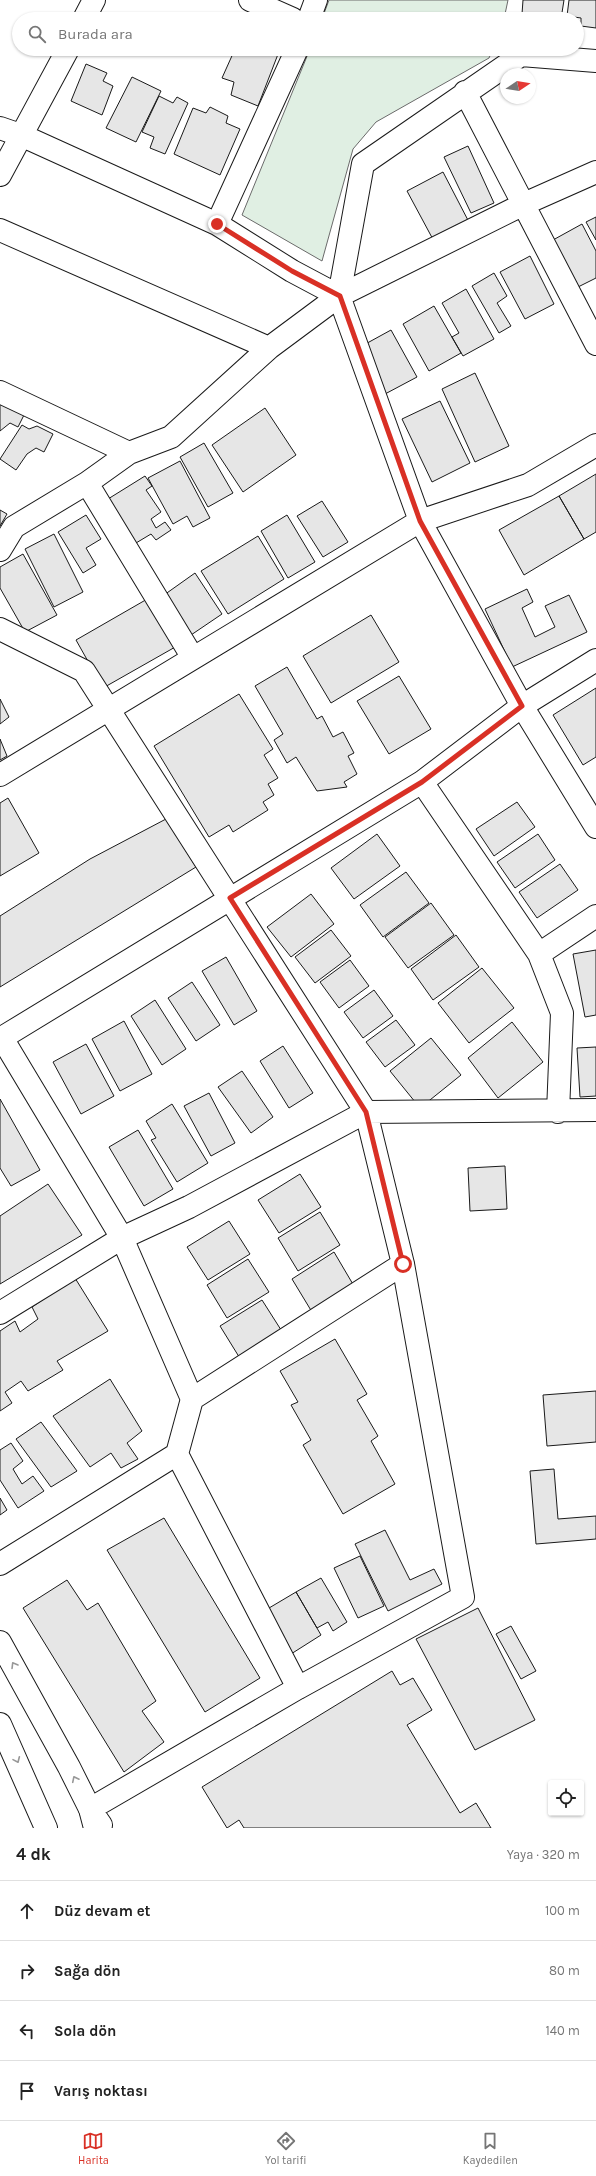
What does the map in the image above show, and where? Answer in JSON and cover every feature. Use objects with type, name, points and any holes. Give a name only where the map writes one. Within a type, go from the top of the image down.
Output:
[{"type":"street","points":[[88,12],[94,0]]},
{"type":"street","points":[[250,0],[277,12]]},
{"type":"street","points":[[312,12],[316,0]]},
{"type":"street","points":[[0,175],[23,136],[64,56]]},
{"type":"street","points":[[217,224],[294,56]]},
{"type":"street","points":[[519,56],[465,92],[363,164],[340,296],[420,521],[522,706],[596,828]]},
{"type":"street","points":[[534,56],[596,61]]},
{"type":"street","points":[[465,92],[596,344]]},
{"type":"street","points":[[0,128],[23,136],[217,224],[292,271],[340,296]]},
{"type":"street","points":[[0,550],[14,527],[87,482],[129,453],[171,437],[269,348],[340,296],[524,204],[596,172]]},
{"type":"street","points":[[0,230],[269,348]]},
{"type":"street","points":[[0,392],[129,453]]},
{"type":"street","points":[[0,775],[420,521],[528,484],[596,444]]},
{"type":"street","points":[[87,482],[193,658]]},
{"type":"street","points":[[4,634],[84,671],[366,1112],[403,1264],[464,1597],[298,1688],[93,1818]]},
{"type":"street","points":[[298,1688],[177,1454],[192,1399],[122,1238],[1,1038],[422,782],[522,706],[596,660]]},
{"type":"street","points":[[422,782],[539,954],[562,1013],[558,1112]]},
{"type":"street","points":[[539,954],[596,916]]},
{"type":"street","points":[[0,1313],[122,1238],[189,1207],[366,1112],[558,1112],[596,1110]]},
{"type":"street","points":[[192,1399],[403,1264]]},
{"type":"street","points":[[0,1564],[177,1454]]},
{"type":"street","points":[[0,1642],[19,1673],[93,1818],[104,1828]]},
{"type":"street","points":[[0,1724],[46,1828]]},
{"type":"green space","points":[[329,0],[508,0],[505,12],[325,12]]},
{"type":"green space","points":[[307,56],[490,56],[489,58],[376,122],[353,149],[322,261],[242,215]]},
{"type":"building","points":[[523,0],[564,0],[562,12],[522,12]]},
{"type":"building","points":[[569,0],[596,0],[596,28],[584,26],[584,12],[568,12]]},
{"type":"building","points":[[232,56],[277,56],[258,106],[231,95],[234,82],[222,78]]},
{"type":"building","points":[[86,64],[107,73],[103,81],[113,86],[102,115],[71,101]]},
{"type":"building","points":[[132,77],[161,91],[136,142],[106,128]]},
{"type":"building","points":[[159,96],[173,103],[177,97],[188,103],[165,154],[150,148],[154,137],[142,132]]},
{"type":"building","points":[[210,107],[228,116],[226,123],[240,129],[220,175],[174,154],[193,108],[206,113]]},
{"type":"building","points":[[468,146],[494,203],[471,213],[444,157]]},
{"type":"building","points":[[443,172],[471,226],[436,245],[407,191]]},
{"type":"building","points":[[596,217],[596,240],[586,222]]},
{"type":"building","points":[[582,224],[596,251],[596,278],[578,287],[553,240]]},
{"type":"building","points":[[530,256],[554,304],[525,319],[500,272]]},
{"type":"building","points":[[494,273],[507,296],[497,303],[511,326],[499,333],[472,286]]},
{"type":"building","points":[[466,289],[494,339],[463,356],[452,337],[459,333],[442,303]]},
{"type":"building","points":[[434,306],[461,353],[429,371],[403,324]]},
{"type":"building","points":[[391,330],[417,377],[385,394],[360,347]]},
{"type":"building","points":[[475,373],[509,446],[475,462],[442,389]]},
{"type":"building","points":[[440,401],[470,463],[432,482],[402,419]]},
{"type":"building","points":[[0,402],[27,409],[18,427],[10,423],[0,431]]},
{"type":"building","points":[[265,408],[296,455],[243,492],[212,445]]},
{"type":"building","points":[[22,425],[29,429],[37,426],[53,434],[44,452],[36,448],[27,454],[16,470],[0,459]]},
{"type":"building","points":[[204,443],[233,493],[208,507],[180,457]]},
{"type":"building","points":[[180,461],[210,518],[193,527],[187,516],[173,524],[148,478]]},
{"type":"building","points":[[596,474],[596,532],[584,539],[559,496]]},
{"type":"building","points":[[145,476],[152,486],[146,490],[161,512],[151,519],[156,528],[165,522],[171,530],[156,540],[151,534],[136,543],[108,499]]},
{"type":"building","points":[[559,496],[584,539],[524,575],[499,530]]},
{"type":"building","points":[[322,501],[348,542],[323,557],[297,516]]},
{"type":"building","points":[[0,510],[7,514],[0,526]]},
{"type":"building","points":[[86,515],[101,539],[86,548],[96,565],[83,573],[58,532]]},
{"type":"building","points":[[287,515],[315,562],[288,578],[261,531]]},
{"type":"building","points":[[54,534],[83,592],[54,607],[25,549]]},
{"type":"building","points":[[258,536],[284,579],[228,614],[201,571]]},
{"type":"building","points":[[23,554],[57,615],[25,632],[0,588],[0,567]]},
{"type":"building","points":[[195,573],[222,614],[191,635],[164,595]]},
{"type":"building","points":[[527,589],[533,602],[522,608],[535,637],[555,627],[545,606],[569,595],[587,632],[512,667],[485,609]]},
{"type":"building","points":[[149,598],[177,646],[103,688],[76,640]]},
{"type":"building","points":[[371,615],[399,662],[331,703],[303,656]]},
{"type":"building","points":[[287,667],[317,719],[322,716],[333,737],[343,732],[354,753],[348,756],[357,774],[344,782],[347,787],[317,791],[296,757],[287,763],[274,740],[283,734],[255,686]]},
{"type":"building","points":[[399,676],[431,729],[389,754],[357,701]]},
{"type":"building","points":[[596,688],[596,757],[583,765],[553,715]]},
{"type":"building","points":[[239,694],[273,749],[264,755],[278,778],[268,784],[274,795],[263,802],[268,810],[233,832],[229,825],[209,837],[154,746]]},
{"type":"building","points":[[0,699],[9,717],[0,724]]},
{"type":"building","points":[[0,739],[7,756],[0,760]]},
{"type":"building","points":[[8,798],[39,853],[0,876],[0,803]]},
{"type":"building","points":[[517,802],[535,827],[494,856],[476,829]]},
{"type":"building","points":[[166,819],[196,867],[0,987],[0,916],[90,859]]},
{"type":"building","points":[[377,834],[400,866],[354,899],[331,868]]},
{"type":"building","points":[[538,834],[555,860],[515,888],[497,862]]},
{"type":"building","points":[[560,864],[578,890],[537,918],[519,892]]},
{"type":"building","points":[[406,872],[429,903],[383,937],[360,905]]},
{"type":"building","points":[[311,894],[334,924],[291,957],[267,927]]},
{"type":"building","points":[[431,903],[454,935],[408,968],[385,937]]},
{"type":"building","points":[[331,930],[351,956],[315,983],[295,957]]},
{"type":"building","points":[[456,935],[479,967],[433,1000],[411,969]]},
{"type":"building","points":[[596,950],[596,1015],[585,1017],[573,954]]},
{"type":"building","points":[[226,957],[257,1011],[234,1025],[202,971]]},
{"type":"building","points":[[350,960],[369,986],[339,1008],[320,982]]},
{"type":"building","points":[[482,968],[514,1008],[469,1043],[438,1003]]},
{"type":"building","points":[[192,982],[220,1025],[196,1041],[168,998]]},
{"type":"building","points":[[374,990],[393,1016],[363,1038],[344,1012]]},
{"type":"building","points":[[155,1000],[186,1049],[162,1065],[131,1016]]},
{"type":"building","points":[[396,1020],[415,1045],[385,1067],[366,1042]]},
{"type":"building","points":[[124,1021],[152,1074],[120,1091],[92,1039]]},
{"type":"building","points":[[512,1022],[543,1062],[498,1098],[468,1058]]},
{"type":"building","points":[[431,1038],[461,1075],[420,1108],[390,1071]]},
{"type":"building","points":[[86,1044],[114,1096],[81,1114],[53,1062]]},
{"type":"building","points":[[283,1046],[313,1093],[289,1108],[260,1061]]},
{"type":"building","points":[[596,1047],[596,1096],[580,1097],[577,1048]]},
{"type":"building","points":[[242,1071],[273,1117],[251,1133],[218,1087]]},
{"type":"building","points":[[209,1093],[235,1143],[211,1156],[184,1106]]},
{"type":"building","points":[[0,1099],[40,1170],[11,1186],[0,1168]]},
{"type":"building","points":[[172,1104],[208,1163],[177,1182],[151,1140],[156,1138],[146,1121]]},
{"type":"building","points":[[138,1130],[173,1189],[144,1206],[109,1147]]},
{"type":"building","points":[[505,1166],[507,1209],[470,1211],[468,1168]]},
{"type":"building","points":[[300,1174],[321,1207],[279,1233],[258,1200]]},
{"type":"building","points":[[48,1184],[82,1235],[0,1284],[0,1216]]},
{"type":"building","points":[[320,1212],[340,1245],[298,1271],[278,1238]]},
{"type":"building","points":[[229,1221],[250,1254],[208,1280],[187,1247]]},
{"type":"building","points":[[334,1252],[354,1286],[312,1312],[292,1279]]},
{"type":"building","points":[[248,1259],[269,1292],[227,1318],[207,1285]]},
{"type":"building","points":[[75,1278],[108,1331],[57,1361],[63,1370],[28,1391],[21,1381],[5,1392],[12,1403],[0,1411],[0,1331],[15,1321],[20,1332],[38,1319],[32,1307]]},
{"type":"building","points":[[262,1300],[283,1333],[241,1360],[220,1326]]},
{"type":"building","points":[[335,1339],[367,1394],[357,1400],[378,1436],[371,1441],[395,1484],[343,1514],[303,1445],[311,1440],[291,1405],[298,1402],[280,1371]]},
{"type":"building","points":[[110,1379],[142,1431],[127,1443],[138,1459],[121,1468],[111,1453],[90,1467],[53,1416]]},
{"type":"building","points":[[596,1391],[596,1442],[547,1446],[543,1395]]},
{"type":"building","points":[[41,1422],[77,1471],[51,1487],[16,1439]]},
{"type":"building","points":[[11,1443],[23,1461],[13,1469],[22,1484],[33,1476],[44,1491],[18,1508],[0,1480],[0,1450]]},
{"type":"building","points":[[554,1469],[558,1519],[596,1516],[596,1539],[536,1544],[530,1471]]},
{"type":"building","points":[[0,1498],[7,1510],[0,1515]]},
{"type":"building","points":[[164,1518],[260,1678],[205,1712],[107,1550]]},
{"type":"building","points":[[385,1530],[410,1580],[434,1569],[442,1584],[388,1611],[355,1544]]},
{"type":"building","points":[[360,1556],[384,1606],[358,1618],[334,1568]]},
{"type":"building","points":[[321,1578],[347,1622],[333,1631],[328,1622],[317,1628],[296,1592]]},
{"type":"building","points":[[67,1580],[87,1610],[98,1603],[156,1701],[142,1711],[164,1742],[124,1772],[23,1608]]},
{"type":"building","points":[[296,1592],[321,1635],[291,1654],[264,1611]]},
{"type":"building","points":[[478,1608],[535,1720],[475,1750],[416,1639]]},
{"type":"building","points":[[511,1626],[536,1671],[521,1679],[496,1634]]},
{"type":"building","points":[[392,1671],[400,1685],[413,1678],[432,1710],[407,1725],[460,1813],[476,1803],[491,1828],[244,1828],[239,1820],[227,1828],[202,1787]]},
{"type":"route","points":[[217,224],[292,271],[340,296],[420,521],[522,706],[422,782],[230,898],[366,1112],[403,1264]]}]
